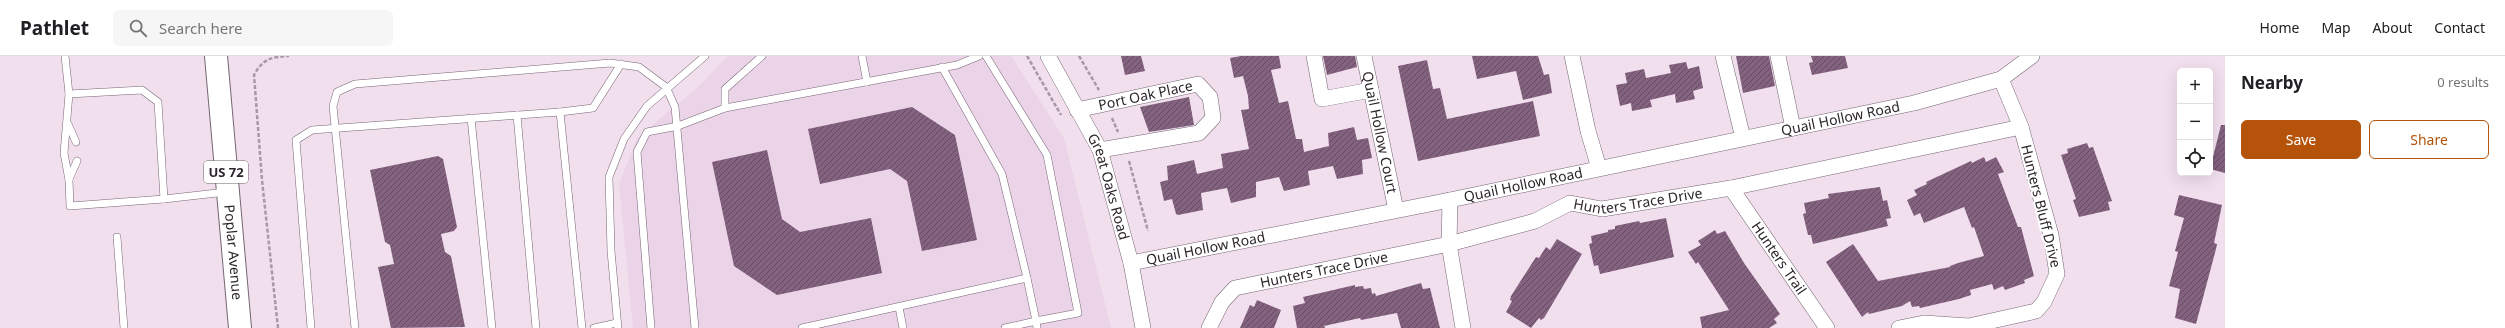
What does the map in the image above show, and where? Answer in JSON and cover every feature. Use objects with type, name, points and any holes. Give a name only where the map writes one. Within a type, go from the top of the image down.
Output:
[{"type":"main road","name":"Poplar Avenue","points":[[216,56],[240,328]]},
{"type":"street","name":"Great Oaks Road","points":[[1048,56],[1100,150],[1131,263],[1143,328]]},
{"type":"street","points":[[1314,56],[1322,99],[1372,90]]},
{"type":"street","name":"Quail Hollow Court","points":[[1364,56],[1396,210]]},
{"type":"street","points":[[1572,56],[1588,131],[1599,168]]},
{"type":"street","points":[[1723,56],[1743,138]]},
{"type":"street","points":[[1778,56],[1793,128]]},
{"type":"street","points":[[2001,79],[2032,56]]},
{"type":"street","name":"Quail Hollow Road","points":[[1131,263],[1450,200],[1914,103],[2001,79]]},
{"type":"street","name":"Hunters Bluff Drive","points":[[1899,328],[1924,323],[1969,326],[2036,310],[2044,302],[2058,274],[2050,235],[2022,127],[2001,79]]},
{"type":"street","name":"Port Oak Place","points":[[1077,110],[1198,84],[1210,97],[1213,118],[1199,133],[1100,150]]},
{"type":"street","name":"Hunters Trace Drive","points":[[1209,328],[1222,302],[1235,288],[1449,244],[1535,221],[1570,203],[1602,209],[1731,188],[2022,127]]},
{"type":"street","name":"Hunters Trail","points":[[1731,188],[1827,328]]},
{"type":"street","points":[[1450,200],[1449,244],[1463,328]]},
{"type":"lane","points":[[65,56],[69,94],[64,154],[69,180],[70,206],[164,199],[228,192]]},
{"type":"lane","points":[[594,328],[618,326],[611,251],[609,177],[624,139],[647,106],[666,87],[705,56]]},
{"type":"lane","points":[[725,108],[725,89],[762,56]]},
{"type":"lane","points":[[862,56],[867,82]]},
{"type":"lane","points":[[651,328],[637,152],[647,132],[678,126],[725,108],[958,64],[979,56]]},
{"type":"lane","points":[[986,56],[1047,155],[1078,313],[1036,325],[1005,328]]},
{"type":"lane","points":[[355,328],[332,106],[337,92],[355,84],[610,63],[640,67],[666,87],[675,107],[678,126],[695,328]]},
{"type":"lane","points":[[311,328],[296,140],[312,130],[560,112],[593,108],[621,64]]},
{"type":"lane","points":[[942,67],[1002,174],[1027,278],[1036,325]]},
{"type":"lane","points":[[69,94],[142,90],[158,102],[164,199]]},
{"type":"lane","points":[[560,112],[582,328]]},
{"type":"lane","points":[[517,115],[536,328]]},
{"type":"lane","points":[[471,118],[492,328]]},
{"type":"lane","points":[[67,122],[76,142]]},
{"type":"lane","points":[[69,180],[77,161]]},
{"type":"lane","points":[[117,237],[124,328]]},
{"type":"lane","points":[[802,328],[1027,278]]},
{"type":"lane","points":[[898,307],[903,328]]},
{"type":"path","points":[[278,328],[262,180],[254,75],[261,62],[267,59],[289,56]]},
{"type":"path","points":[[1027,56],[1061,115]]},
{"type":"shaded area","points":[[728,56],[1011,56],[1064,138],[1111,328],[633,328],[619,184],[637,138],[700,85]]},
{"type":"building","points":[[1121,56],[1141,56],[1145,71],[1125,75]]},
{"type":"building","points":[[1241,56],[1279,56],[1281,68],[1271,70],[1279,103],[1288,101],[1296,139],[1302,139],[1304,152],[1329,146],[1328,133],[1354,127],[1357,140],[1368,138],[1372,158],[1362,160],[1363,174],[1337,179],[1333,166],[1308,171],[1310,185],[1284,191],[1279,177],[1256,182],[1256,197],[1231,203],[1227,188],[1201,193],[1203,210],[1178,215],[1176,214],[1172,199],[1164,201],[1160,182],[1168,180],[1167,166],[1194,160],[1197,174],[1223,168],[1221,154],[1249,149],[1241,110],[1249,109],[1248,96],[1243,76],[1234,78],[1230,58]]},
{"type":"building","points":[[1323,56],[1355,56],[1357,67],[1327,75]]},
{"type":"building","points":[[1472,56],[1538,56],[1544,75],[1549,74],[1552,93],[1523,100],[1516,71],[1477,79]]},
{"type":"building","points":[[1736,56],[1769,56],[1775,86],[1743,93]]},
{"type":"building","points":[[1811,56],[1845,56],[1848,68],[1812,75],[1809,63],[1813,62]]},
{"type":"building","points":[[1427,60],[1433,89],[1440,88],[1447,119],[1533,101],[1540,136],[1418,161],[1398,66]]},
{"type":"building","points":[[1686,62],[1688,69],[1699,66],[1703,88],[1693,91],[1695,99],[1676,103],[1675,94],[1650,100],[1652,107],[1632,111],[1631,103],[1620,106],[1616,85],[1627,83],[1625,73],[1644,69],[1646,78],[1671,73],[1669,65]]},
{"type":"building","points":[[1189,97],[1194,125],[1149,132],[1140,107]]},
{"type":"building","points":[[912,107],[955,135],[977,240],[922,251],[907,181],[890,169],[820,184],[808,129]]},
{"type":"building","points":[[2221,125],[2225,125],[2225,173],[2213,170],[2213,157]]},
{"type":"building","points":[[2087,143],[2089,148],[2093,147],[2112,201],[2108,202],[2110,210],[2079,217],[2073,200],[2076,199],[2061,155],[2068,153],[2067,149]]},
{"type":"building","points":[[767,150],[782,219],[800,232],[871,218],[882,273],[777,295],[734,266],[712,162]]},
{"type":"building","points":[[438,156],[443,159],[457,227],[454,231],[441,234],[445,252],[451,256],[465,327],[391,328],[378,267],[394,264],[390,245],[385,242],[370,170]]},
{"type":"building","points":[[1984,157],[1986,162],[1996,157],[2004,172],[1998,174],[2018,227],[2021,227],[2034,276],[2024,280],[2025,283],[2005,290],[2003,286],[1994,290],[1992,284],[1970,290],[1971,295],[1959,299],[1920,308],[1919,306],[1912,307],[1910,301],[1902,306],[1869,314],[1868,312],[1862,317],[1826,262],[1853,244],[1878,281],[1950,267],[1958,263],[1984,256],[1974,227],[1972,228],[1964,207],[1924,223],[1920,213],[1914,216],[1907,200],[1917,195],[1914,190],[1927,184],[1926,182],[1971,161],[1972,163]]},
{"type":"building","points":[[1880,187],[1883,201],[1887,200],[1891,218],[1886,219],[1888,226],[1813,244],[1811,235],[1808,235],[1803,214],[1806,213],[1804,203],[1829,198],[1828,194]]},
{"type":"building","points":[[2179,195],[2222,205],[2214,243],[2217,244],[2216,249],[2196,324],[2175,318],[2180,289],[2169,286],[2178,252],[2175,251],[2184,218],[2174,215]]},
{"type":"building","points":[[1666,218],[1674,257],[1600,274],[1598,265],[1594,266],[1589,244],[1592,243],[1591,236],[1608,232],[1608,230],[1615,229],[1615,226],[1639,221],[1640,223]]},
{"type":"building","points":[[1715,230],[1717,234],[1725,231],[1744,263],[1780,314],[1774,319],[1777,323],[1769,328],[1702,328],[1700,317],[1729,310],[1698,262],[1696,264],[1688,252],[1701,245],[1698,241]]},
{"type":"building","points":[[1557,239],[1582,254],[1544,318],[1541,320],[1539,318],[1531,328],[1506,312],[1512,301],[1510,300],[1511,296],[1536,257],[1539,258],[1546,247],[1550,250]]},
{"type":"building","points":[[1421,283],[1423,289],[1430,288],[1440,328],[1401,328],[1397,313],[1361,320],[1360,318],[1324,326],[1325,328],[1297,328],[1293,306],[1305,303],[1303,297],[1355,285],[1355,287],[1363,286],[1364,289],[1371,288],[1372,294],[1375,293],[1376,296]]},
{"type":"building","points":[[1257,300],[1281,310],[1274,328],[1240,328],[1250,305],[1254,307]]}]
